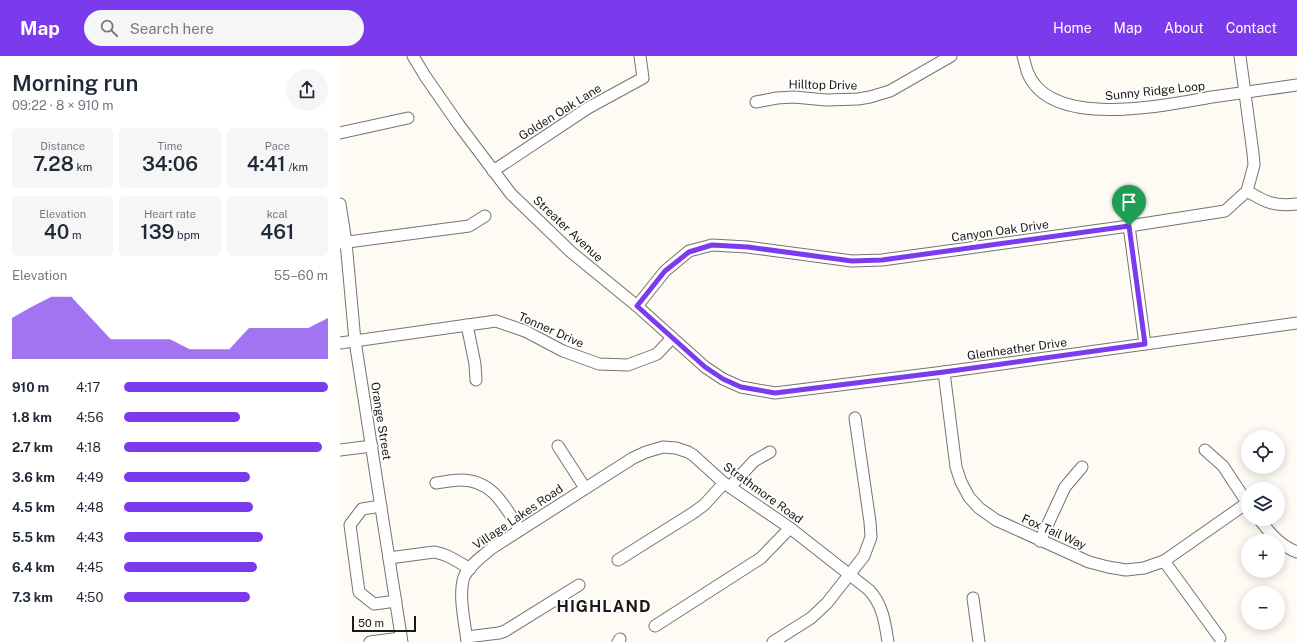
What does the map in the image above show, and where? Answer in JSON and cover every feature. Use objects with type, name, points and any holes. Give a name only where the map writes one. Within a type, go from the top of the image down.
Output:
[{"type":"street","name":"Streater Avenue","points":[[414,56],[429,82],[511,194],[571,252],[637,306],[705,367],[723,379],[741,387]]},
{"type":"street","name":"Golden Oak Lane","points":[[493,171],[588,108],[643,78],[640,56]]},
{"type":"street","name":"Hilltop Drive","points":[[756,102],[794,96],[826,100],[870,97],[890,91],[951,56]]},
{"type":"street","name":"Sunny Ridge Loop","points":[[1023,56],[1030,78],[1037,88],[1046,96],[1054,100],[1082,108],[1120,109],[1169,104],[1297,85]]},
{"type":"street","points":[[1240,56],[1254,165],[1247,191],[1265,202],[1276,205],[1297,204]]},
{"type":"street","points":[[340,133],[408,118]]},
{"type":"street","name":"Canyon Oak Drive","points":[[637,306],[665,271],[689,252],[712,245],[748,247],[852,261],[882,260],[1129,226],[1225,210],[1234,204],[1247,191]]},
{"type":"street","name":"Orange Street","points":[[340,204],[343,243],[356,341],[401,640]]},
{"type":"street","points":[[343,243],[469,226],[485,216]]},
{"type":"street","points":[[1129,226],[1145,344]]},
{"type":"street","name":"Tonner Drive","points":[[340,343],[496,321],[525,331],[562,351],[599,364],[628,365],[657,354],[672,338]]},
{"type":"street","name":"Glenheather Drive","points":[[741,387],[775,393],[944,372],[1297,323]]},
{"type":"street","points":[[467,325],[475,364],[476,380]]},
{"type":"street","name":"Fox Tail Way","points":[[944,372],[956,467],[961,482],[969,497],[979,508],[996,520],[1040,541],[1089,562],[1108,567],[1126,570],[1144,568],[1164,561],[1241,509]]},
{"type":"street","points":[[774,642],[819,611],[827,603],[864,556],[871,537],[855,418]]},
{"type":"street","points":[[340,450],[372,446]]},
{"type":"street","points":[[558,446],[585,488]]},
{"type":"street","name":"Strathmore Road","points":[[585,488],[646,452],[663,447],[676,448],[693,455],[727,485],[790,528],[870,590],[882,610],[888,642]]},
{"type":"street","points":[[1205,450],[1223,466],[1241,493]]},
{"type":"street","points":[[618,560],[693,513],[754,461],[770,452]]},
{"type":"street","points":[[1040,541],[1065,487],[1082,466]]},
{"type":"street","points":[[436,483],[467,481],[486,487],[494,492],[520,530]]},
{"type":"street","name":"Village Lakes Road","points":[[467,640],[462,606],[462,593],[464,577],[476,561],[492,548],[585,488]]},
{"type":"street","points":[[381,506],[362,509],[350,525],[359,592],[374,604],[396,602]]},
{"type":"street","points":[[1265,526],[1281,544],[1297,552]]},
{"type":"street","points":[[655,626],[761,558],[790,528]]},
{"type":"street","points":[[389,558],[434,552],[451,557],[470,569]]},
{"type":"street","points":[[1164,561],[1220,638]]},
{"type":"street","points":[[467,640],[505,631],[579,585]]},
{"type":"street","points":[[973,598],[979,642]]},
{"type":"street","points":[[370,642],[401,640]]},
{"type":"district","name":"HIGHLAND","points":[[604,606]]},
{"type":"route","points":[[1129,226],[1145,344],[944,372],[775,393],[741,387],[723,379],[705,367],[637,306],[665,271],[689,252],[712,245],[748,247],[852,261],[882,260],[1129,226]]}]
